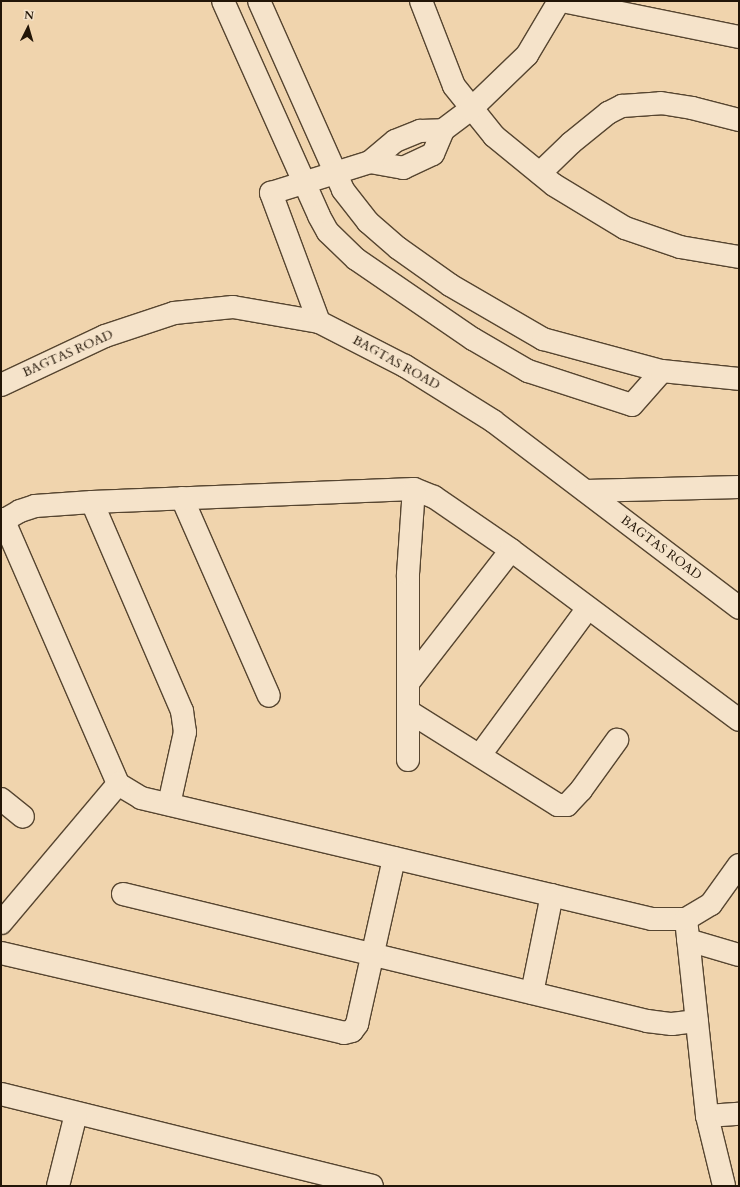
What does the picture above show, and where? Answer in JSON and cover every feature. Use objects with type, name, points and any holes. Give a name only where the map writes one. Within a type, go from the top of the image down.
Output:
[{"type":"street","points":[[222,1],[302,183],[328,232],[356,260],[466,334],[528,371],[632,405],[662,372]]},
{"type":"street","points":[[259,1],[334,173],[353,206],[386,238],[450,285],[496,314],[543,339],[662,372],[739,379]]},
{"type":"street","points":[[421,1],[454,86],[494,136],[554,185],[625,228],[680,247],[739,256]]},
{"type":"street","points":[[319,322],[271,193],[370,162],[403,168],[433,154],[443,130],[471,109],[527,55],[559,1]]},
{"type":"street","points":[[562,1],[739,37]]},
{"type":"street","points":[[540,173],[571,143],[608,113],[622,106],[661,104],[692,108],[739,120]]},
{"type":"street","name":"BAGTAS ROAD","points":[[1,385],[105,336],[174,313],[233,307],[319,322],[405,366],[486,417],[739,608]]},
{"type":"street","points":[[586,491],[739,487]]},
{"type":"street","points":[[408,760],[408,574],[414,489]]},
{"type":"street","points":[[739,720],[511,550],[434,497],[414,489],[92,502],[36,506],[2,521],[118,784],[141,798],[652,919],[687,930],[739,955]]},
{"type":"street","points":[[182,498],[269,696]]},
{"type":"street","points":[[92,502],[182,711],[185,732],[169,804]]},
{"type":"street","points":[[408,683],[511,550]]},
{"type":"street","points":[[480,755],[588,608]]},
{"type":"street","points":[[408,711],[558,805],[567,805],[581,790],[617,740]]},
{"type":"street","points":[[1,922],[118,784]]},
{"type":"street","points":[[1,799],[23,817]]},
{"type":"street","points":[[1,954],[344,1033],[352,1031],[357,1024],[371,955],[394,858]]},
{"type":"street","points":[[724,1186],[707,1116],[687,930],[711,904],[739,865]]},
{"type":"street","points":[[123,894],[658,1023],[697,1021]]},
{"type":"street","points":[[532,993],[552,895]]},
{"type":"street","points":[[1,1094],[298,1178],[372,1186]]},
{"type":"street","points":[[58,1186],[76,1114]]},
{"type":"street","points":[[707,1116],[739,1114]]}]
